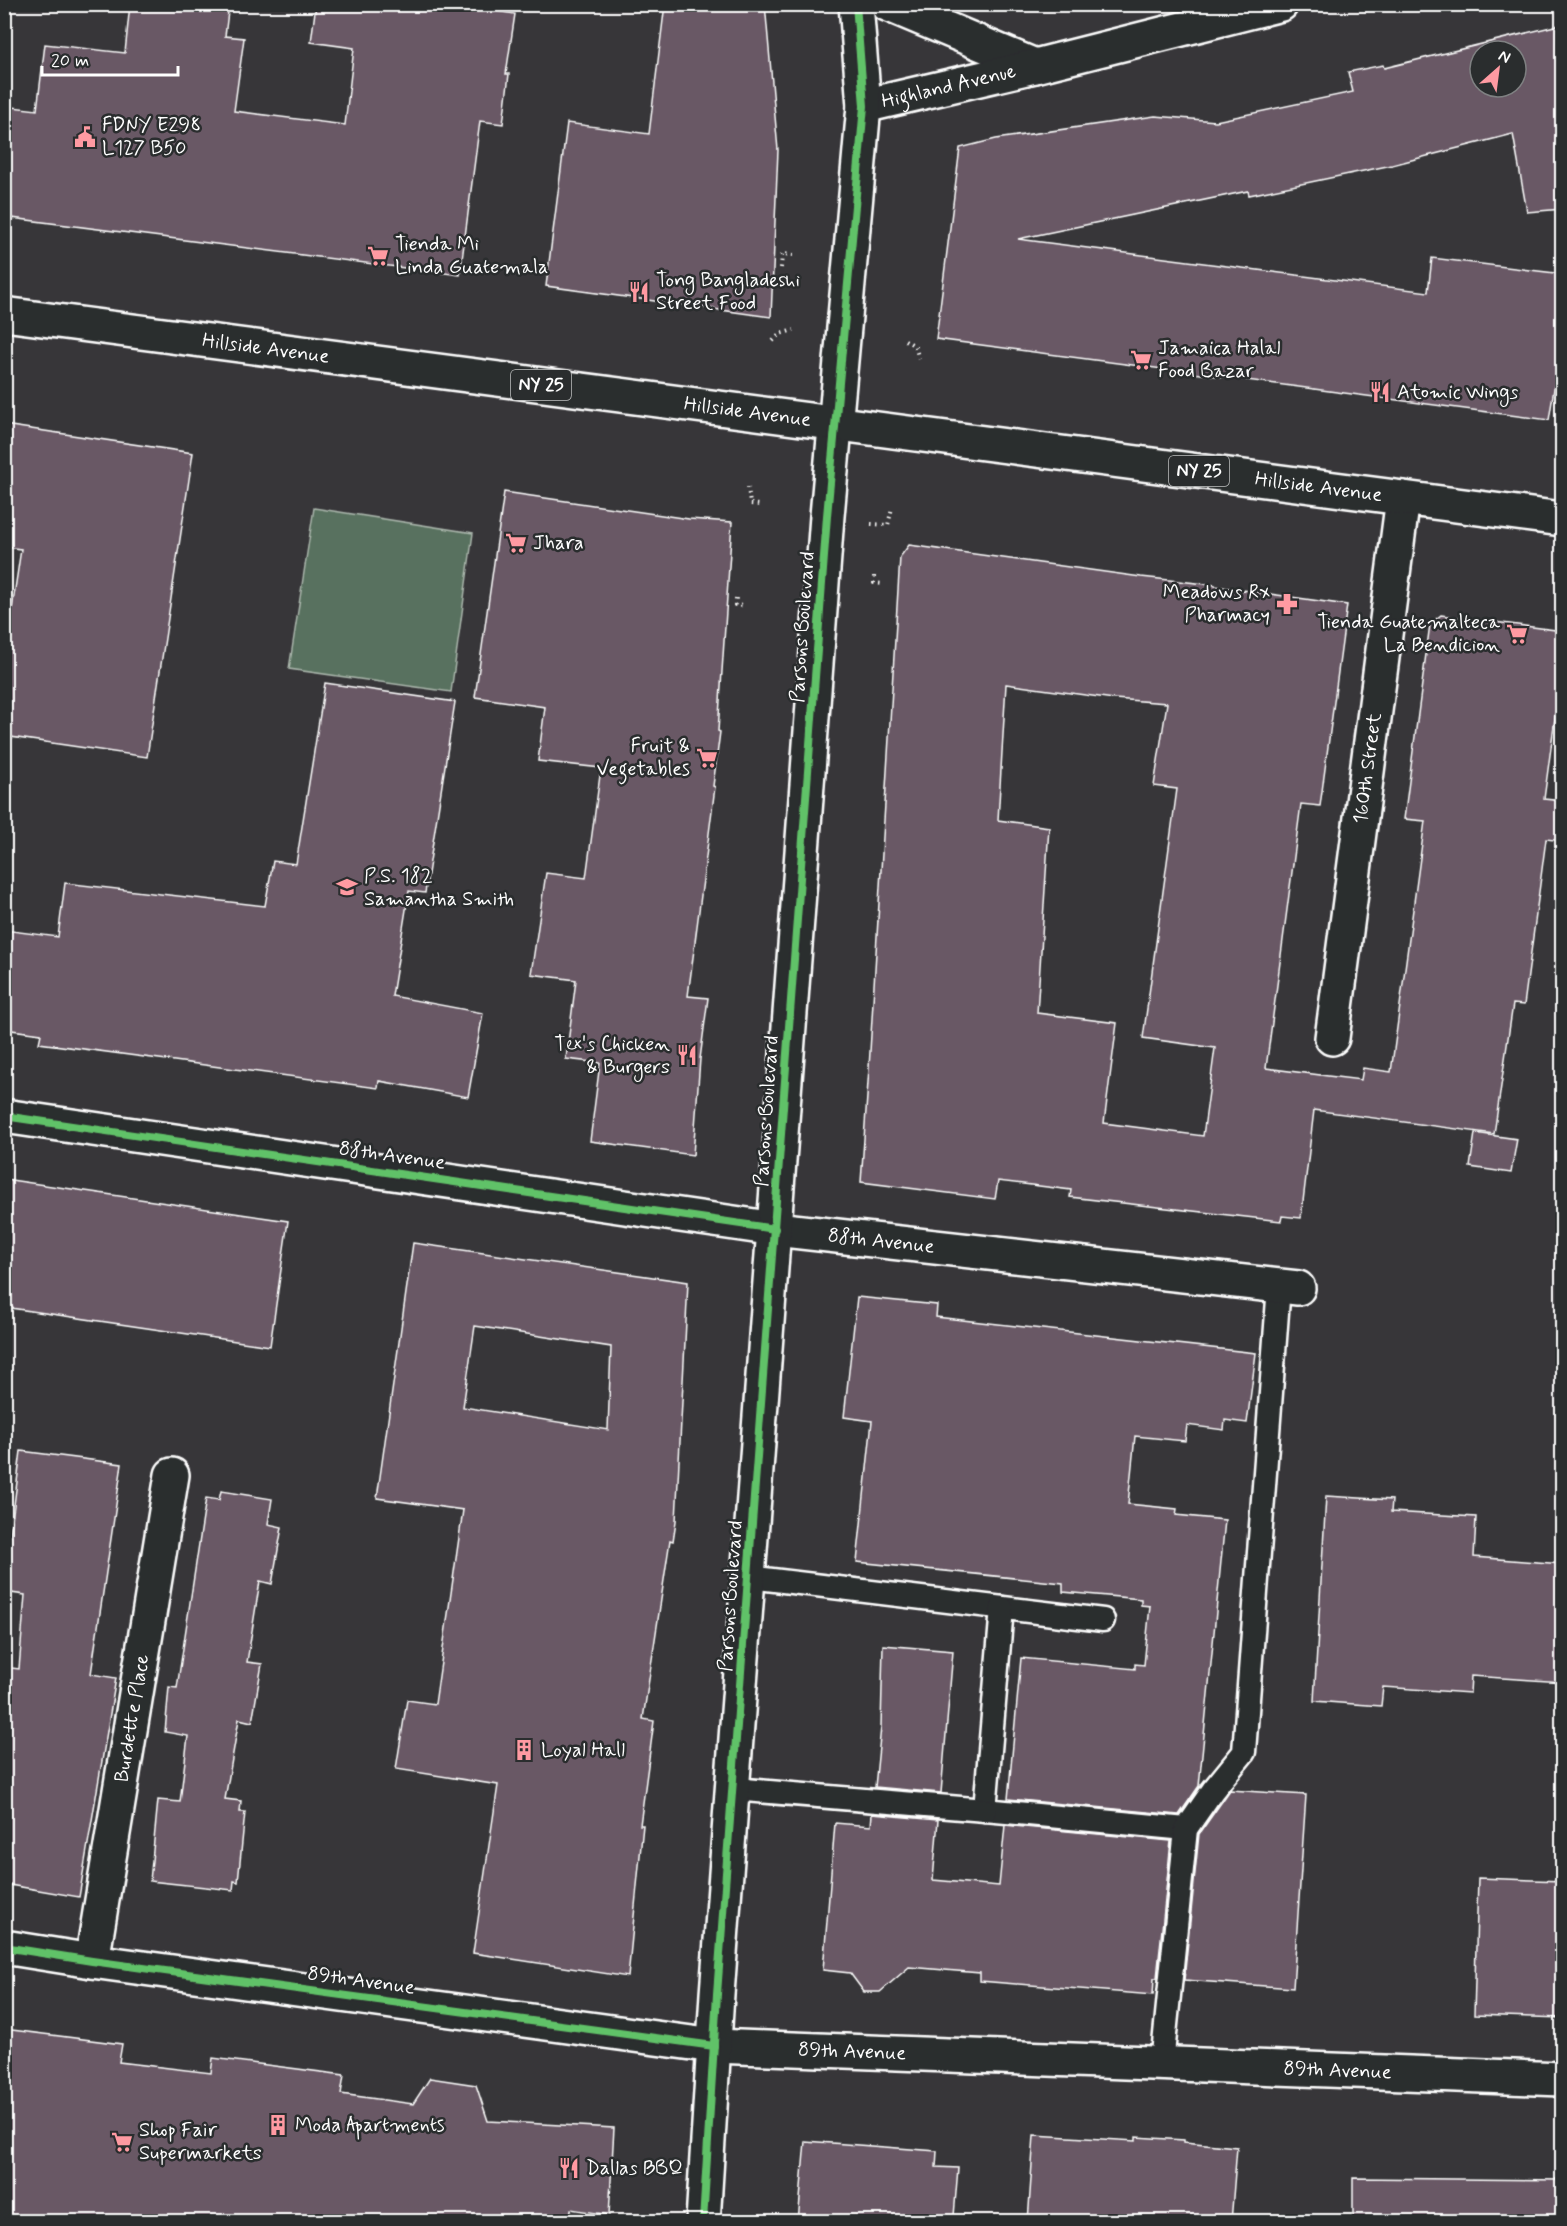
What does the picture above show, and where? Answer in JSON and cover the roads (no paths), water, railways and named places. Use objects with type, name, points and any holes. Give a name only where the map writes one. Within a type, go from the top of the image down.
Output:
[{"type":"street","name":"Parsons Boulevard","points":[[703,2222],[748,1577],[835,423],[864,106],[856,4]]},
{"type":"street","name":"Highland Avenue","points":[[887,4],[1035,66]]},
{"type":"street","name":"Highland Avenue","points":[[864,106],[1281,4]]},
{"type":"street","name":"Hillside Avenue","points":[[4,315],[1563,519]]},
{"type":"street","name":"160th Street","points":[[1332,1038],[1403,498]]},
{"type":"street","name":"88th Avenue","points":[[4,1116],[775,1229],[1288,1287]]},
{"type":"street","name":"Burdette Place","points":[[92,1961],[172,1475]]},
{"type":"street","name":"89th Avenue","points":[[4,1947],[714,2046],[1563,2079]]},
{"type":"lane","points":[[1162,2064],[1186,1829],[1213,1790],[1244,1752],[1288,1287]]},
{"type":"lane","points":[[748,1577],[1103,1620]]},
{"type":"lane","points":[[985,1810],[1002,1608]]},
{"type":"lane","points":[[733,1789],[1186,1829]]},
{"type":"place","name":"FDNY E298 L127 B50","points":[[85,137]]},
{"type":"place","name":"Tienda Mi Linda Guatemala","points":[[378,256]]},
{"type":"place","name":"Tong Bangladeshi Street Food","points":[[639,292]]},
{"type":"place","name":"Jamaica Halal Food Bazar","points":[[1141,360]]},
{"type":"place","name":"Atomic Wings","points":[[1380,392]]},
{"type":"place","name":"Jhara","points":[[516,543]]},
{"type":"place","name":"Meadows Rx Pharmacy","points":[[1287,604]]},
{"type":"place","name":"Tienda Guatemalteca La Bendicion","points":[[1517,634]]},
{"type":"place","name":"Fruit & Vegetables","points":[[707,758]]},
{"type":"place","name":"P.S. 182 Samantha Smith","points":[[347,887]]},
{"type":"place","name":"Tex's Chicken & Burgers","points":[[687,1055]]},
{"type":"place","name":"Loyal Hall","points":[[524,1750]]},
{"type":"place","name":"Moda Apartments","points":[[278,2125]]},
{"type":"place","name":"Shop Fair Supermarkets","points":[[122,2142]]},
{"type":"place","name":"Dallas BBQ","points":[[569,2168]]}]
